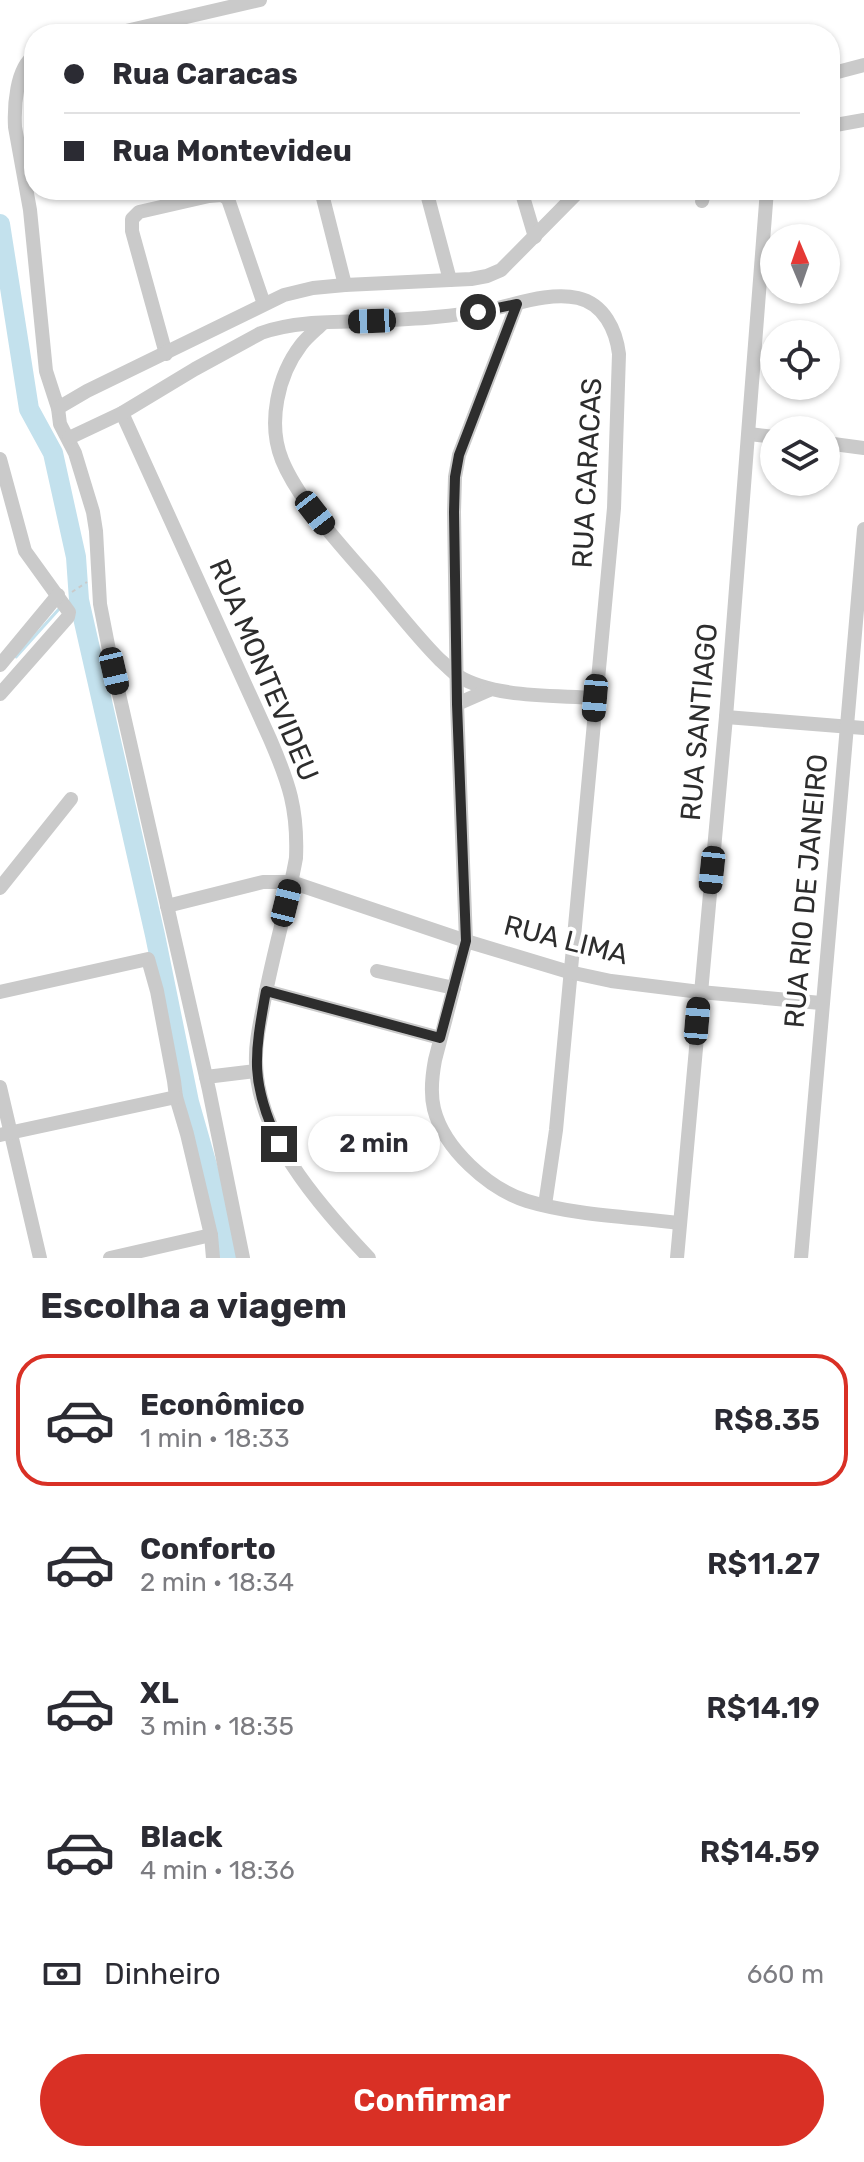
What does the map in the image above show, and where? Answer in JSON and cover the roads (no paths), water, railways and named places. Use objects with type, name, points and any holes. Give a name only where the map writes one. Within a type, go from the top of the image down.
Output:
[{"type":"street","points":[[156,24],[260,0]]},
{"type":"street","points":[[840,71],[864,65]]},
{"type":"street","points":[[24,68],[16,101],[15,127],[24,177]]},
{"type":"street","points":[[840,124],[864,120]]},
{"type":"street","points":[[28,200],[46,371],[60,424],[69,438],[93,512],[100,604],[109,650],[206,1077],[243,1258]]},
{"type":"street","points":[[166,354],[132,231],[132,219],[139,212],[192,200]]},
{"type":"street","points":[[228,200],[264,304]]},
{"type":"street","points":[[324,200],[345,285]]},
{"type":"street","points":[[429,200],[450,280]]},
{"type":"street","points":[[524,200],[535,237]]},
{"type":"street","points":[[58,408],[264,304],[300,291],[345,285],[471,279],[501,270],[570,200]]},
{"type":"street","name":"RUA SANTIAGO","points":[[677,1258],[726,717],[766,200]]},
{"type":"street","name":"RUA CARACAS","points":[[69,438],[122,413],[195,369],[272,329],[478,312],[554,297],[580,298],[592,303],[610,323],[618,342],[620,366],[614,508],[556,1130],[545,1205]]},
{"type":"street","points":[[517,304],[459,455],[455,477],[457,704],[466,941],[433,1069],[434,1109],[448,1141],[457,1152],[479,1173],[509,1193],[545,1205],[679,1223]]},
{"type":"street","points":[[323,323],[302,343],[283,376],[277,399],[277,444],[281,460],[296,488],[431,651],[457,675],[489,690],[595,698]]},
{"type":"street","name":"RUA MONTEVIDEU","points":[[122,413],[292,792],[297,835],[291,882],[258,1035],[256,1071],[264,1108],[279,1144],[342,1230],[369,1258]]},
{"type":"street","points":[[749,434],[760,435]]},
{"type":"street","points":[[840,445],[864,448]]},
{"type":"street","points":[[0,459],[4,489],[25,551],[37,571],[64,601],[68,617],[0,694]]},
{"type":"street","name":"RUA RIO DE JANEIRO","points":[[801,1258],[821,1003],[859,622],[864,529]]},
{"type":"street","points":[[0,665],[64,601]]},
{"type":"street","points":[[457,704],[489,690]]},
{"type":"street","points":[[726,717],[864,728]]},
{"type":"street","points":[[0,888],[71,799]]},
{"type":"street","name":"RUA LIMA","points":[[167,906],[263,882],[291,882],[569,972],[611,981],[700,992],[821,1003]]},
{"type":"street","points":[[0,992],[148,959],[157,991],[176,1097],[211,1235],[213,1258]]},
{"type":"street","points":[[377,971],[454,988]]},
{"type":"street","points":[[266,991],[440,1038]]},
{"type":"street","points":[[206,1077],[256,1071]]},
{"type":"street","points":[[0,1087],[5,1134],[40,1258]]},
{"type":"street","points":[[5,1134],[176,1097]]},
{"type":"street","points":[[110,1258],[211,1235]]},
{"type":"waterway","points":[[0,224],[29,409],[53,453],[76,557],[79,600],[155,935],[189,1102],[226,1232],[226,1258]]},
{"type":"waterway","points":[[69,604],[79,600]]},
{"type":"waterway","points":[[16,657],[59,609]]}]
